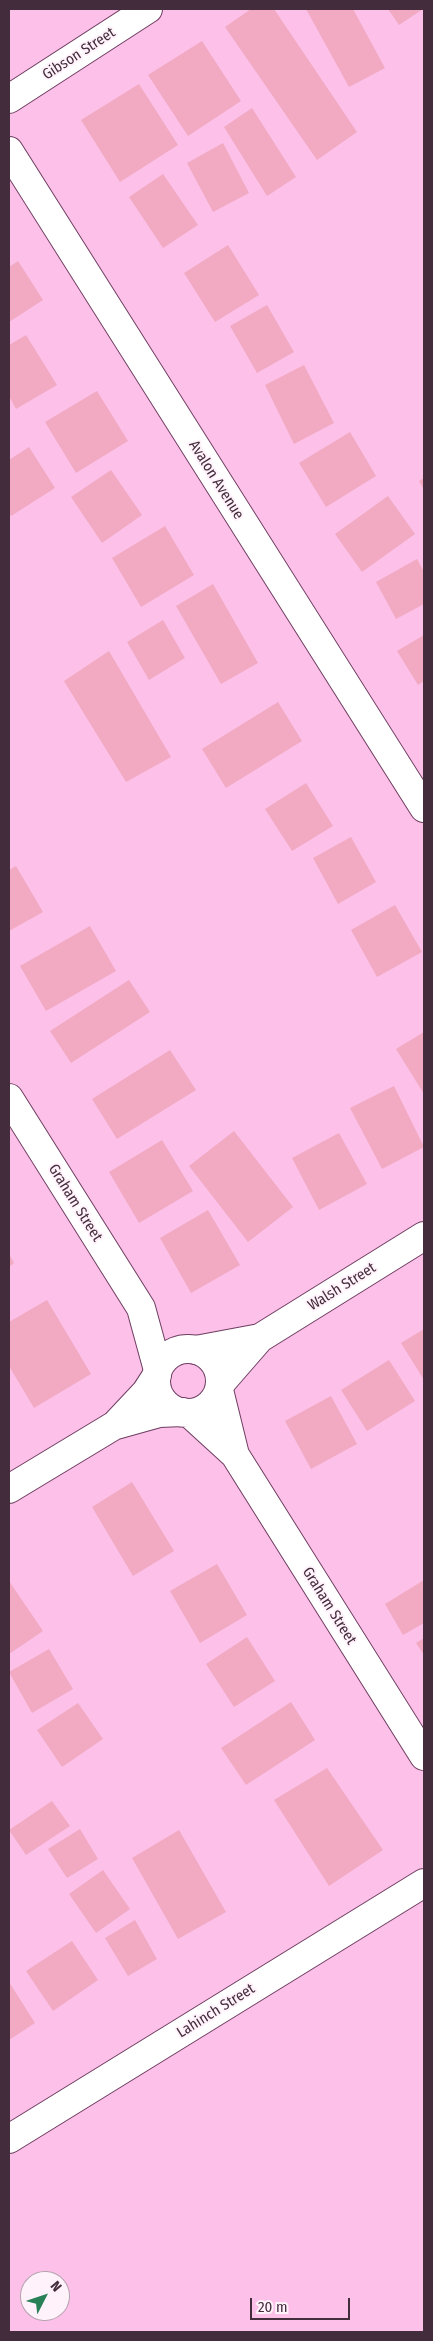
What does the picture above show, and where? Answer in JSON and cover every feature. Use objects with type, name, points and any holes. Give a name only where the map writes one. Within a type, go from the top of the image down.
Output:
[{"type":"street","name":"Gibson Street","points":[[9,99],[148,9]]},
{"type":"street","name":"Avalon Avenue","points":[[9,151],[424,808]]},
{"type":"street","name":"Graham Street","points":[[9,1098],[140,1308],[157,1373]]},
{"type":"street","name":"Walsh Street","points":[[220,1387],[260,1338],[424,1236]]},
{"type":"street","name":"Graham Street","points":[[140,1308],[192,1349]]},
{"type":"street","name":"Walsh Street","points":[[192,1349],[260,1338]]},
{"type":"street","points":[[9,1490],[115,1425],[146,1392],[169,1355],[192,1349],[206,1355],[215,1362],[219,1372],[220,1387],[215,1399],[207,1407],[186,1413],[159,1413],[115,1425]]},
{"type":"street","points":[[157,1373],[156,1385],[165,1403],[186,1413]]},
{"type":"street","name":"Graham Street","points":[[220,1387],[235,1455]]},
{"type":"street","name":"Graham Street","points":[[186,1413],[235,1455],[424,1756]]},
{"type":"street","name":"Lahinch Street","points":[[9,2140],[424,1883]]},
{"type":"building","points":[[251,9],[274,9],[357,132],[317,160],[225,27]]},
{"type":"building","points":[[306,9],[353,9],[385,68],[349,87]]},
{"type":"building","points":[[388,9],[423,9],[399,25]]},
{"type":"building","points":[[202,41],[241,101],[188,136],[148,75]]},
{"type":"building","points":[[139,84],[178,145],[120,182],[81,120]]},
{"type":"building","points":[[252,108],[296,177],[267,196],[224,127]]},
{"type":"building","points":[[223,143],[249,193],[213,212],[187,163]]},
{"type":"building","points":[[163,174],[198,225],[163,248],[129,197]]},
{"type":"building","points":[[228,245],[259,295],[215,322],[184,273]]},
{"type":"building","points":[[18,261],[43,300],[9,322],[9,267]]},
{"type":"building","points":[[267,305],[294,352],[257,373],[230,326]]},
{"type":"building","points":[[26,335],[57,385],[16,409],[9,396],[9,345]]},
{"type":"building","points":[[304,365],[334,423],[294,444],[265,385]]},
{"type":"building","points":[[97,391],[128,441],[76,473],[45,422]]},
{"type":"building","points":[[350,432],[376,476],[326,507],[299,463]]},
{"type":"building","points":[[29,447],[55,488],[11,516],[9,513],[9,460]]},
{"type":"building","points":[[111,470],[142,515],[102,543],[71,497]]},
{"type":"building","points":[[424,478],[424,490],[419,481]]},
{"type":"building","points":[[388,496],[415,534],[362,572],[335,534]]},
{"type":"building","points":[[165,526],[194,575],[141,607],[112,558]]},
{"type":"building","points":[[417,559],[424,572],[424,604],[396,619],[376,582]]},
{"type":"building","points":[[213,584],[258,663],[221,684],[176,606]]},
{"type":"building","points":[[163,620],[185,658],[149,680],[127,642]]},
{"type":"building","points":[[424,635],[424,681],[418,685],[397,651]]},
{"type":"building","points":[[109,651],[171,757],[126,782],[64,681]]},
{"type":"building","points":[[278,702],[302,741],[226,788],[202,749]]},
{"type":"building","points":[[306,783],[333,826],[292,851],[265,809]]},
{"type":"building","points":[[351,837],[376,882],[338,904],[313,858]]},
{"type":"building","points":[[16,866],[43,912],[9,931],[9,870]]},
{"type":"building","points":[[395,905],[422,952],[377,977],[351,930]]},
{"type":"building","points":[[90,926],[116,971],[46,1011],[20,966]]},
{"type":"building","points":[[129,980],[150,1012],[71,1063],[50,1031]]},
{"type":"building","points":[[424,1032],[424,1094],[396,1049]]},
{"type":"building","points":[[170,1050],[196,1090],[117,1139],[92,1099]]},
{"type":"building","points":[[394,1086],[424,1147],[382,1169],[350,1108]]},
{"type":"building","points":[[234,1131],[293,1207],[248,1242],[189,1166]]},
{"type":"building","points":[[339,1133],[367,1184],[319,1210],[292,1158]]},
{"type":"building","points":[[162,1140],[193,1191],[139,1223],[109,1172]]},
{"type":"building","points":[[208,1210],[240,1265],[191,1293],[160,1238]]},
{"type":"building","points":[[9,1254],[14,1263],[9,1267]]},
{"type":"building","points":[[47,1300],[91,1374],[34,1408],[9,1366],[9,1322]]},
{"type":"building","points":[[424,1329],[424,1380],[401,1343]]},
{"type":"building","points":[[389,1360],[415,1401],[367,1431],[341,1390]]},
{"type":"building","points":[[331,1396],[357,1444],[311,1469],[285,1421]]},
{"type":"building","points":[[132,1482],[174,1551],[133,1576],[92,1507]]},
{"type":"building","points":[[217,1564],[247,1615],[200,1643],[170,1591]]},
{"type":"building","points":[[424,1580],[424,1623],[403,1635],[385,1604]]},
{"type":"building","points":[[9,1581],[43,1631],[9,1654]]},
{"type":"building","points":[[247,1637],[275,1681],[234,1707],[206,1664]]},
{"type":"building","points":[[424,1638],[424,1655],[416,1643]]},
{"type":"building","points":[[49,1649],[73,1689],[32,1713],[9,1672]]},
{"type":"building","points":[[291,1702],[315,1740],[246,1785],[221,1748]]},
{"type":"building","points":[[78,1703],[103,1739],[62,1767],[37,1730]]},
{"type":"building","points":[[327,1768],[383,1850],[329,1886],[274,1800]]},
{"type":"building","points":[[52,1801],[70,1826],[26,1855],[9,1830]]},
{"type":"building","points":[[80,1829],[98,1859],[67,1878],[48,1849]]},
{"type":"building","points":[[179,1830],[226,1912],[178,1939],[132,1858]]},
{"type":"building","points":[[103,1870],[130,1909],[96,1933],[69,1894]]},
{"type":"building","points":[[135,1920],[157,1959],[128,1976],[105,1938]]},
{"type":"building","points":[[72,1941],[98,1980],[53,2011],[26,1971]]},
{"type":"building","points":[[9,1982],[35,2023],[9,2040]]}]
